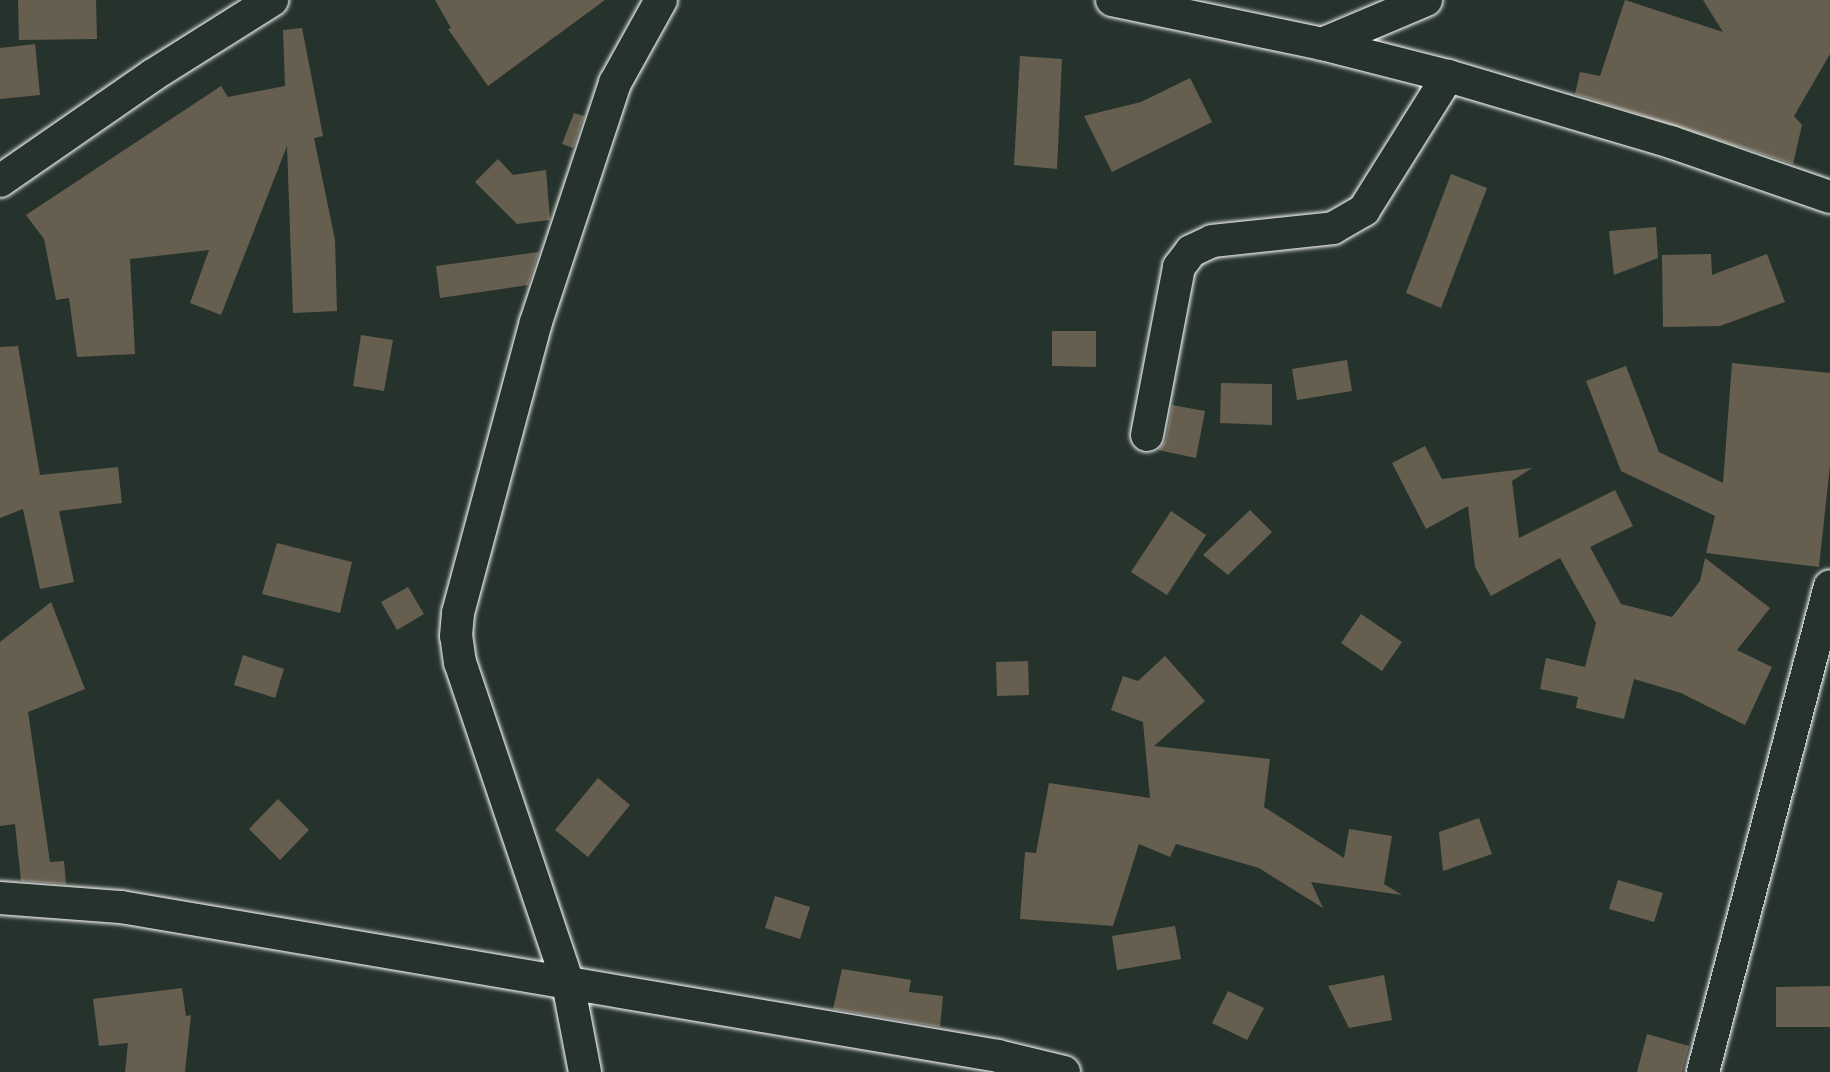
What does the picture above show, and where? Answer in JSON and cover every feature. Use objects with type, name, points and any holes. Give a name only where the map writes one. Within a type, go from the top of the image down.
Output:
[{"type":"street","points":[[0,181],[153,75],[272,0]]},
{"type":"street","points":[[585,1072],[568,983],[460,663],[456,636],[458,613],[536,322],[615,83],[661,0]]},
{"type":"street","points":[[1112,0],[1322,44],[1448,76],[1671,142],[1830,197]]},
{"type":"street","points":[[1322,44],[1426,0]]},
{"type":"street","points":[[1147,435],[1179,267],[1191,251],[1212,241],[1333,228],[1364,210],[1448,76]]},
{"type":"street","points":[[1703,1072],[1830,586]]},
{"type":"street","points":[[0,898],[121,907],[998,1056],[1064,1072]]},
{"type":"building","points":[[18,0],[96,0],[97,39],[19,40]]},
{"type":"building","points":[[435,0],[605,0],[488,86],[448,29],[451,28]]},
{"type":"building","points":[[1625,0],[1723,32],[1703,0],[1830,0],[1830,54],[1794,116],[1802,125],[1793,164],[1575,94],[1580,72],[1600,76]]},
{"type":"building","points":[[302,28],[323,136],[314,138],[335,240],[337,311],[293,313],[287,146],[221,315],[190,303],[209,250],[130,259],[135,354],[77,357],[69,298],[56,300],[44,239],[26,215],[221,86],[228,97],[285,86],[283,30]]},
{"type":"building","points":[[35,44],[40,95],[0,99],[0,48]]},
{"type":"building","points":[[1020,56],[1062,59],[1057,169],[1014,165]]},
{"type":"building","points":[[1190,78],[1212,122],[1112,172],[1084,116],[1141,102]]},
{"type":"building","points":[[574,113],[584,116],[573,148],[562,144]]},
{"type":"building","points":[[498,159],[513,175],[546,170],[550,220],[517,224],[475,182]]},
{"type":"building","points":[[1451,174],[1487,188],[1441,308],[1406,293]]},
{"type":"building","points":[[1656,227],[1658,258],[1614,275],[1609,231]]},
{"type":"building","points":[[539,252],[528,285],[440,298],[436,266]]},
{"type":"building","points":[[1711,254],[1712,275],[1767,254],[1785,302],[1720,326],[1663,327],[1662,255]]},
{"type":"building","points":[[1052,331],[1096,331],[1096,367],[1052,366]]},
{"type":"building","points":[[361,335],[393,340],[384,391],[353,386]]},
{"type":"building","points":[[18,346],[40,475],[118,467],[122,503],[59,511],[74,582],[40,589],[23,509],[0,518],[0,347]]},
{"type":"building","points":[[1347,360],[1352,391],[1297,400],[1292,369]]},
{"type":"building","points":[[1732,363],[1830,373],[1830,465],[1819,567],[1706,553],[1715,516],[1621,471],[1586,381],[1626,366],[1659,452],[1723,483]]},
{"type":"building","points":[[1221,383],[1272,384],[1272,425],[1220,423]]},
{"type":"building","points":[[1172,405],[1205,411],[1196,458],[1158,450],[1166,439]]},
{"type":"building","points":[[1425,446],[1442,479],[1532,468],[1512,481],[1519,538],[1615,490],[1633,526],[1590,547],[1621,604],[1672,617],[1700,581],[1705,558],[1770,608],[1737,650],[1772,667],[1745,725],[1681,693],[1634,679],[1624,719],[1576,708],[1578,697],[1540,689],[1546,658],[1585,667],[1596,623],[1560,558],[1491,596],[1475,567],[1468,506],[1426,529],[1392,463]]},
{"type":"building","points":[[1250,510],[1272,532],[1228,575],[1203,555]]},
{"type":"building","points":[[1171,511],[1206,535],[1167,595],[1131,572]]},
{"type":"building","points":[[277,543],[352,562],[340,613],[262,594]]},
{"type":"building","points":[[408,587],[424,614],[397,630],[381,602]]},
{"type":"building","points":[[51,602],[85,689],[28,712],[50,862],[64,861],[66,884],[21,881],[15,824],[0,826],[0,642]]},
{"type":"building","points":[[1361,614],[1402,642],[1382,671],[1341,643]]},
{"type":"building","points":[[243,655],[284,669],[275,698],[234,685]]},
{"type":"building","points":[[1165,656],[1205,701],[1154,746],[1270,759],[1264,807],[1344,858],[1349,829],[1392,836],[1384,884],[1402,895],[1311,882],[1323,908],[1259,868],[1176,844],[1170,857],[1139,844],[1113,926],[1020,919],[1025,852],[1036,853],[1049,783],[1150,798],[1143,722],[1111,710],[1123,676],[1138,681]]},
{"type":"building","points":[[1028,661],[1029,695],[997,696],[996,662]]},
{"type":"building","points":[[598,778],[630,805],[588,857],[555,830]]},
{"type":"building","points":[[278,799],[309,830],[280,860],[249,829]]},
{"type":"building","points":[[1479,818],[1492,854],[1443,871],[1439,832]]},
{"type":"building","points":[[1618,880],[1663,893],[1654,922],[1609,909]]},
{"type":"building","points":[[775,896],[810,907],[800,939],[765,928]]},
{"type":"building","points":[[1175,926],[1181,959],[1117,970],[1112,936]]},
{"type":"building","points":[[842,969],[911,980],[909,992],[943,996],[940,1027],[833,1009]]},
{"type":"building","points":[[1384,975],[1392,1020],[1349,1028],[1328,986]]},
{"type":"building","points":[[1830,986],[1830,1027],[1776,1027],[1776,987]]},
{"type":"building","points":[[182,988],[186,1016],[191,1015],[185,1072],[125,1072],[128,1043],[99,1046],[93,999]]},
{"type":"building","points":[[1228,991],[1264,1008],[1247,1040],[1212,1023]]},
{"type":"building","points":[[1647,1034],[1689,1046],[1682,1072],[1637,1072]]}]
